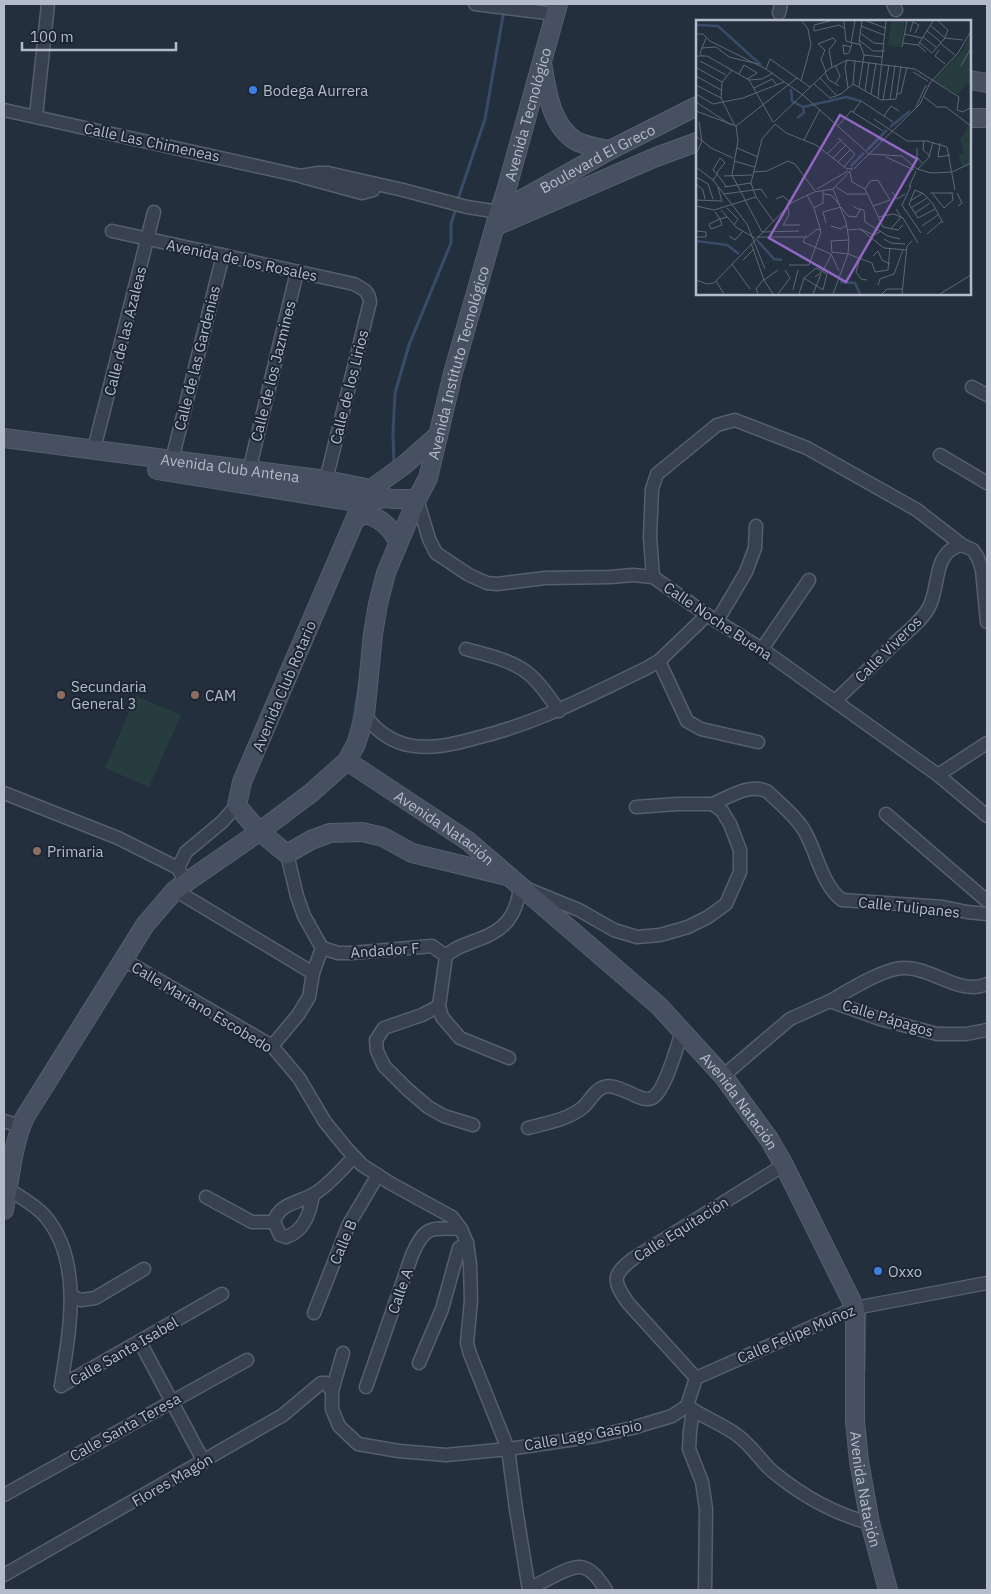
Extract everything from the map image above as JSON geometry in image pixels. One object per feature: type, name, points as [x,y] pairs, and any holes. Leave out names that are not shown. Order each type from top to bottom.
[{"type":"street","points":[[36,116],[48,4]]},
{"type":"street","points":[[475,4],[512,8],[556,9]]},
{"type":"street","name":"Avenida Tecnológico","points":[[497,219],[556,9]]},
{"type":"street","points":[[542,60],[556,120],[576,141],[595,147],[615,147],[628,169]]},
{"type":"street","points":[[971,80],[987,83]]},
{"type":"street","name":"Boulevard El Greco","points":[[497,219],[615,147],[696,106]]},
{"type":"street","name":"Calle Las Chimeneas","points":[[4,110],[301,176],[328,173],[467,207],[497,219]]},
{"type":"street","name":"Boulevard El Greco","points":[[497,219],[696,142]]},
{"type":"street","name":"Calle de las Azaleas","points":[[94,449],[154,212]]},
{"type":"street","name":"Avenida Instituto Tecnológico","points":[[396,536],[428,478],[456,364],[497,219]]},
{"type":"street","name":"Avenida de los Rosales","points":[[112,232],[354,284],[364,289],[370,295]]},
{"type":"street","name":"Calle de las Gardenias","points":[[172,460],[223,255]]},
{"type":"street","name":"Calle de los Jazmines","points":[[249,471],[297,272]]},
{"type":"street","name":"Calle de los Lirios","points":[[326,480],[370,302],[370,295]]},
{"type":"street","points":[[972,387],[987,394]]},
{"type":"street","points":[[653,576],[650,537],[653,482],[657,474],[663,467],[717,425],[735,420],[807,448],[918,510],[962,545],[972,550],[978,558],[982,570],[987,622]]},
{"type":"street","points":[[396,536],[383,521],[366,514],[374,502],[382,482],[437,436]]},
{"type":"street","name":"Avenida Club Antena","points":[[4,438],[326,480],[374,502]]},
{"type":"street","name":"Avenida Club Antena","points":[[4,445],[374,502],[416,499]]},
{"type":"street","points":[[416,499],[415,486],[419,452]]},
{"type":"street","points":[[940,455],[987,483]]},
{"type":"street","name":"Calle Noche Buena","points":[[416,499],[432,547],[436,553],[469,575],[486,583],[497,584],[545,578],[653,576],[712,618],[762,649],[938,775],[987,816]]},
{"type":"street","points":[[4,1210],[8,1189],[12,1124],[68,1045],[145,925],[179,880],[259,832],[347,762],[356,744],[365,716],[373,634],[378,604],[396,536],[397,522],[374,502]]},
{"type":"street","name":"Avenida Club Rotario","points":[[179,880],[186,852],[222,822],[237,805],[242,782],[374,502]]},
{"type":"street","points":[[365,716],[376,730],[389,737],[408,745],[430,746],[459,743],[506,731],[559,711],[659,661],[712,618],[746,572],[755,548],[756,526]]},
{"type":"street","name":"Calle Viveros","points":[[835,701],[926,612],[930,605],[941,558],[956,546],[962,545]]},
{"type":"street","points":[[762,649],[809,580]]},
{"type":"street","points":[[466,649],[515,665],[529,674],[542,687],[559,711]]},
{"type":"street","points":[[659,661],[687,721],[700,729],[758,742]]},
{"type":"street","points":[[938,775],[987,743]]},
{"type":"street","name":"Avenida Natación","points":[[347,762],[468,841],[659,1006],[723,1076],[769,1139],[784,1165],[855,1308],[855,1421],[859,1461],[870,1523],[888,1590]]},
{"type":"street","name":"Calle Tulipanes","points":[[636,807],[713,804],[748,789],[762,788],[804,830],[829,884],[836,896],[842,900],[943,907],[987,914]]},
{"type":"street","points":[[4,794],[118,838],[313,973]]},
{"type":"street","points":[[287,854],[311,840],[330,833],[362,832],[383,837],[412,853],[515,881],[579,910],[614,930],[637,937],[660,936],[688,928],[726,904],[740,872],[740,850],[730,824],[722,811],[713,804]]},
{"type":"street","points":[[237,805],[259,832],[287,854],[304,916],[322,948],[313,973],[309,998],[298,1015],[272,1046]]},
{"type":"street","points":[[886,814],[987,900]]},
{"type":"street","points":[[509,1058],[460,1038],[442,1016],[439,1006],[446,956],[458,946],[492,934],[510,920],[519,901],[515,881]]},
{"type":"street","name":"Andador F","points":[[322,948],[338,953],[352,953],[432,946],[446,956]]},
{"type":"street","name":"Calle Mariano Escobedo","points":[[124,960],[272,1046],[299,1078],[325,1122],[354,1157],[378,1175],[452,1216],[461,1229],[470,1264],[471,1300],[467,1343],[508,1448],[529,1590]]},
{"type":"street","points":[[830,1001],[885,972],[905,968],[923,971],[963,986],[980,987],[987,984]]},
{"type":"street","name":"Calle Pápagos","points":[[723,1076],[790,1019],[830,1001],[880,1019],[937,1034],[966,1034],[987,1030]]},
{"type":"street","points":[[439,1006],[422,1015],[384,1028],[376,1040],[377,1051],[384,1066],[428,1107],[444,1116],[473,1124]]},
{"type":"street","points":[[528,1128],[556,1120],[583,1108],[597,1091],[605,1086],[613,1086],[646,1099],[652,1098],[662,1086],[682,1032]]},
{"type":"street","points":[[313,1194],[310,1210],[303,1225],[294,1235],[286,1237],[280,1234],[274,1222],[275,1216],[285,1207],[313,1194],[354,1157]]},
{"type":"street","name":"Calle Equitación","points":[[696,1378],[628,1303],[619,1290],[616,1278],[618,1273],[620,1269],[634,1258],[784,1165]]},
{"type":"street","name":"Calle B","points":[[314,1313],[348,1224],[378,1175]]},
{"type":"street","name":"Calle Santa Isabel","points":[[8,1189],[44,1216],[57,1236],[66,1259],[72,1296],[61,1386],[222,1294]]},
{"type":"street","points":[[206,1197],[252,1222],[274,1222]]},
{"type":"street","name":"Calle A","points":[[366,1387],[420,1237],[433,1228],[461,1229]]},
{"type":"street","points":[[419,1363],[442,1309],[459,1248],[466,1244]]},
{"type":"street","points":[[72,1296],[82,1300],[95,1298],[144,1269]]},
{"type":"street","name":"Calle Felipe Muñoz","points":[[696,1378],[855,1308],[987,1283]]},
{"type":"street","points":[[140,1342],[204,1462]]},
{"type":"street","name":"Calle Lago Gaspio","points":[[343,1353],[332,1391],[332,1409],[339,1426],[358,1444],[399,1452],[446,1455],[596,1436],[632,1428],[672,1416],[690,1408]]},
{"type":"street","name":"Calle Santa Teresa","points":[[4,1495],[247,1360]]},
{"type":"street","points":[[696,1378],[690,1408],[689,1449],[702,1482],[706,1509],[705,1590]]},
{"type":"street","name":"Flores Magón","points":[[4,1575],[283,1415],[321,1383],[326,1383],[332,1391]]},
{"type":"street","points":[[690,1408],[738,1436],[772,1470],[801,1491],[833,1511],[870,1523]]},
{"type":"street","points":[[529,1590],[571,1568],[580,1567],[591,1572],[606,1590]]},
{"type":"green space","points":[[136,696],[181,715],[149,787],[105,768]]},
{"type":"waterway","points":[[457,202],[485,119],[504,10]]},
{"type":"waterway","points":[[394,464],[395,393],[409,345],[451,243],[451,224],[456,208]]},
{"type":"waterway","points":[[352,729],[360,681]]},
{"type":"waterway","points":[[864,1310],[864,1371]]},
{"type":"place","name":"Bodega Aurrera","points":[[253,90]]},
{"type":"place","name":"Secundaria General 3","points":[[61,695]]},
{"type":"place","name":"CAM","points":[[195,695]]},
{"type":"place","name":"Primaria","points":[[37,851]]},
{"type":"place","name":"Oxxo","points":[[878,1271]]}]
